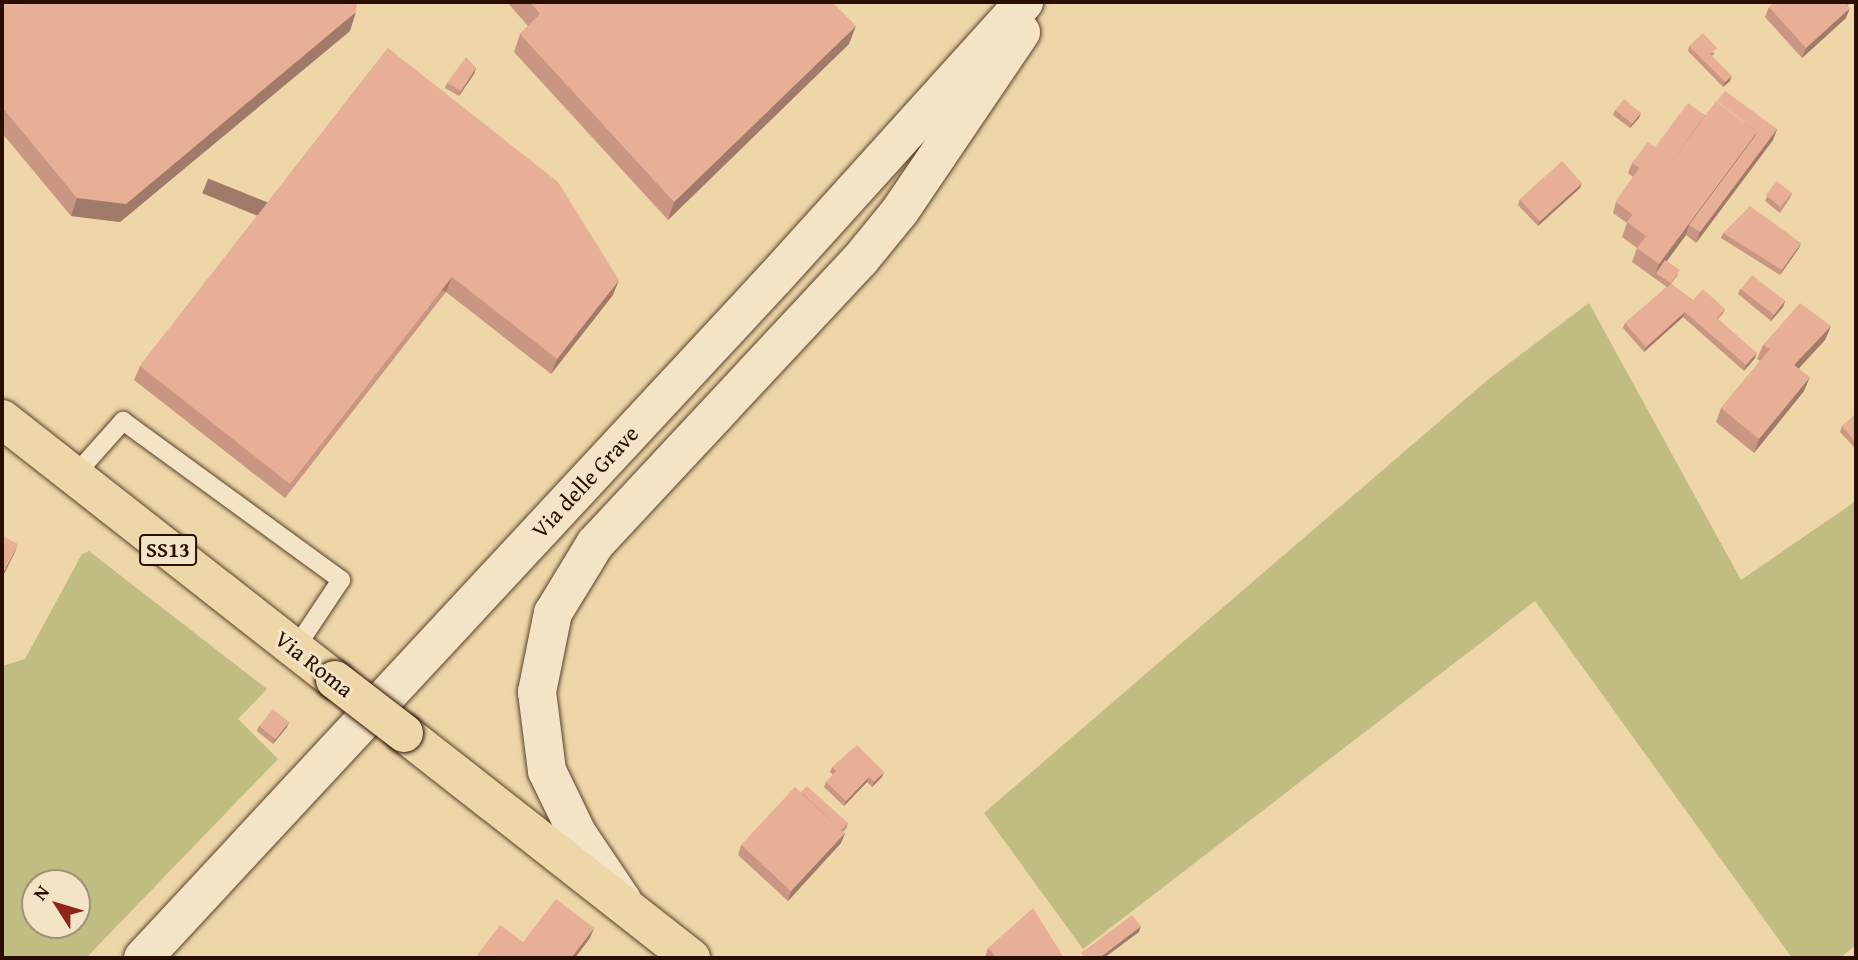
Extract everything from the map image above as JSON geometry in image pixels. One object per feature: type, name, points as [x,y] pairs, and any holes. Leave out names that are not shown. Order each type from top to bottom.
[{"type":"main road","points":[[988,40],[1002,2]]},
{"type":"main road","name":"Via delle Grave","points":[[143,958],[774,279],[1024,2]]},
{"type":"main road","points":[[627,908],[577,833],[547,771],[537,692],[553,613],[572,575],[595,544],[860,260],[900,211],[1041,2]]},
{"type":"main road","name":"Via Roma","points":[[2,419],[691,958]]},
{"type":"lane","points":[[74,476],[123,421],[341,580],[295,649]]},
{"type":"shaded area","points":[[1589,303],[1741,580],[1856,501],[1856,945],[1840,958],[1792,958],[1535,601],[1083,949],[984,813],[1491,377]]},
{"type":"shaded area","points":[[89,551],[267,689],[238,719],[278,759],[86,958],[2,958],[2,666],[25,659],[82,554]]},
{"type":"building","points":[[2,2],[357,2],[356,12],[126,204],[77,198],[2,107]]},
{"type":"building","points":[[530,2],[832,2],[856,26],[674,202],[520,34],[540,14]]},
{"type":"building","points":[[1774,2],[1844,2],[1850,8],[1806,48],[1769,7]]},
{"type":"building","points":[[1703,33],[1717,48],[1710,54],[1732,76],[1725,82],[1689,46]]},
{"type":"building","points":[[388,48],[558,182],[619,280],[557,359],[452,277],[290,484],[140,366]]},
{"type":"building","points":[[466,57],[476,68],[461,91],[447,83]]},
{"type":"building","points":[[1725,91],[1777,129],[1700,232],[1689,225],[1757,132],[1717,101]]},
{"type":"building","points":[[1624,99],[1641,113],[1632,124],[1615,110]]},
{"type":"building","points":[[1716,101],[1757,132],[1659,264],[1637,248],[1646,236],[1627,222]]},
{"type":"building","points":[[1688,103],[1705,115],[1633,215],[1616,202],[1639,168],[1632,163],[1648,142],[1655,147]]},
{"type":"building","points":[[1562,161],[1582,183],[1540,221],[1520,199]]},
{"type":"building","points":[[1777,181],[1792,193],[1780,207],[1766,195]]},
{"type":"building","points":[[1750,206],[1801,243],[1782,270],[1723,233]]},
{"type":"building","points":[[1665,260],[1680,270],[1671,283],[1656,273]]},
{"type":"building","points":[[1752,275],[1785,301],[1774,315],[1741,289]]},
{"type":"building","points":[[1671,284],[1693,300],[1703,289],[1725,309],[1717,318],[1757,353],[1746,365],[1685,312],[1646,347],[1625,323]]},
{"type":"building","points":[[1800,303],[1831,326],[1794,365],[1810,377],[1759,439],[1721,408],[1770,349],[1763,345]]},
{"type":"building","points":[[1856,414],[1856,441],[1855,442],[1842,426]]},
{"type":"building","points":[[2,536],[18,544],[2,575]]},
{"type":"building","points":[[273,709],[289,722],[275,739],[259,726]]},
{"type":"building","points":[[857,745],[884,772],[874,782],[869,777],[846,801],[826,782],[836,771],[832,767]]},
{"type":"building","points":[[807,786],[848,823],[841,830],[801,792]]},
{"type":"building","points":[[795,787],[845,833],[791,891],[741,845]]},
{"type":"building","points":[[556,899],[594,928],[571,958],[475,958],[500,925],[523,942]]},
{"type":"building","points":[[1033,908],[1064,958],[997,958],[988,948]]},
{"type":"building","points":[[1132,915],[1141,926],[1099,958],[1085,958],[1081,953]]}]
